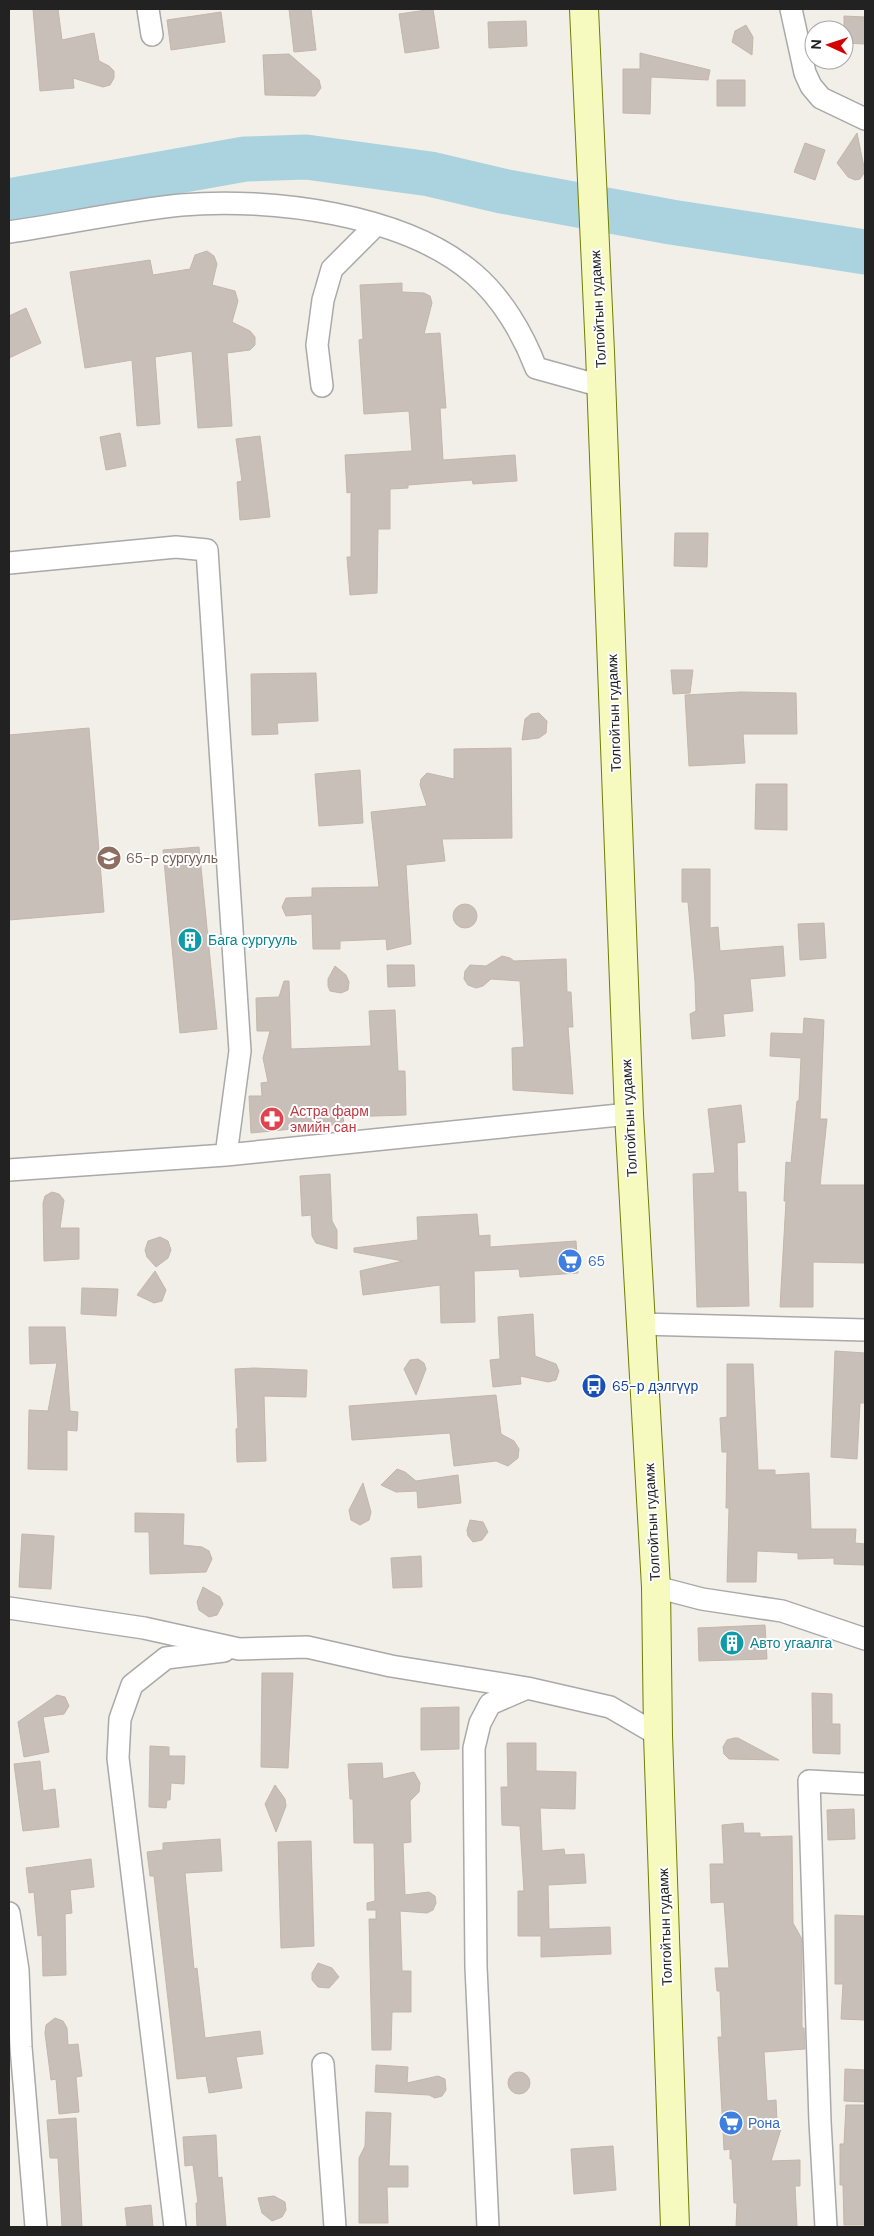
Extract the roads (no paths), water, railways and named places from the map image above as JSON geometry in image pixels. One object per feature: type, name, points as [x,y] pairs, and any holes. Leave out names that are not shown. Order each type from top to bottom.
[{"type":"main road","name":"Толгойтын гудамж","points":[[584,9],[588,137],[600,352],[629,1114],[656,1587],[658,1735],[675,2227]]},
{"type":"street","points":[[148,9],[152,35]]},
{"type":"street","points":[[791,9],[805,73],[812,86],[821,98],[865,120]]},
{"type":"street","points":[[9,232],[149,209],[219,204],[294,208],[376,225],[426,242],[450,255],[475,274],[496,296],[514,322],[528,346],[536,368],[601,386]]},
{"type":"street","points":[[322,386],[317,345],[323,300],[332,269],[376,225]]},
{"type":"street","points":[[9,563],[176,547],[207,550],[240,1051],[226,1154]]},
{"type":"street","points":[[9,1170],[226,1154],[629,1114]]},
{"type":"street","points":[[640,1324],[865,1330]]},
{"type":"street","points":[[656,1587],[702,1598],[782,1611],[865,1639]]},
{"type":"street","points":[[9,1608],[144,1628],[239,1649]]},
{"type":"street","points":[[175,2227],[118,1758],[120,1720],[132,1685],[166,1658],[239,1649],[306,1647],[392,1666],[527,1688],[610,1707],[658,1735]]},
{"type":"street","points":[[488,2227],[476,1967],[474,1748],[480,1723],[490,1704],[527,1688]]},
{"type":"street","points":[[826,2227],[820,2122],[809,1781],[865,1784]]},
{"type":"street","points":[[9,1913],[18,1970],[21,2047],[36,2227]]},
{"type":"street","points":[[323,2064],[335,2227]]},
{"type":"waterway","points":[[9,201],[245,159],[306,157],[430,174],[502,191],[671,222],[865,252]]},
{"type":"place","name":"65-р сургууль","points":[[109,858]]},
{"type":"place","name":"Бага сургууль","points":[[190,940]]},
{"type":"place","name":"Астра фарм эмийн сан","points":[[272,1119]]},
{"type":"place","name":"65","points":[[570,1261]]},
{"type":"place","name":"65-р дэлгүүр","points":[[594,1386]]},
{"type":"place","name":"Авто угаалга","points":[[732,1643]]},
{"type":"place","name":"Рона","points":[[731,2123]]}]
